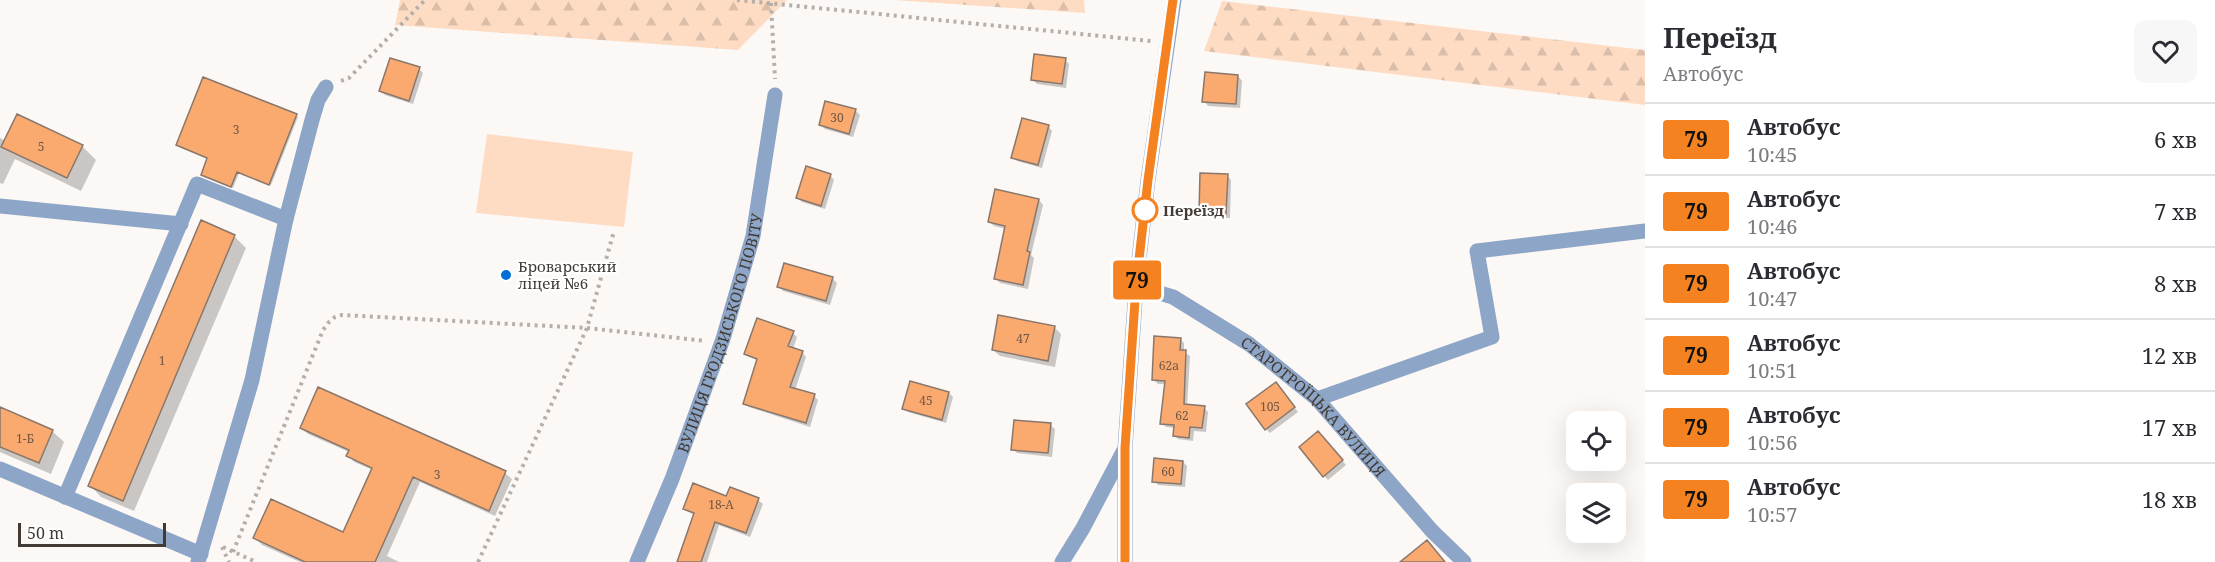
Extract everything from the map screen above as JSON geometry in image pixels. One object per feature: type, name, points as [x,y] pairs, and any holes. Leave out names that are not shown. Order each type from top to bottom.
[{"type":"street","points":[[1125,562],[1125,448],[1136,286],[1173,0]]},
{"type":"street","points":[[0,469],[200,558],[252,380],[286,219],[318,100],[326,87]]},
{"type":"street","name":"ВУЛИЦЯ ГРОДЗИСЬКОГО ПОВІТУ","points":[[637,562],[672,479],[722,344],[753,236],[776,95]]},
{"type":"street","points":[[65,497],[197,184],[286,219]]},
{"type":"street","points":[[0,206],[181,224]]},
{"type":"street","points":[[1317,399],[1492,337],[1477,251],[1645,231]]},
{"type":"street","name":"СТАРОТРОЇЦЬКА ВУЛИЦЯ","points":[[1136,286],[1173,297],[1249,344],[1317,399],[1432,531],[1464,562]]},
{"type":"street","points":[[1062,562],[1083,528],[1125,448]]},
{"type":"path","points":[[326,87],[349,78],[424,0]]},
{"type":"path","points":[[737,0],[1144,41],[1167,39]]},
{"type":"path","points":[[771,3],[776,95]]},
{"type":"path","points":[[478,562],[587,328],[614,231]]},
{"type":"path","points":[[233,552],[323,330],[335,317],[342,315],[587,328],[700,339],[722,344]]},
{"type":"path","points":[[223,547],[256,562]]},
{"type":"green space","points":[[400,0],[787,0],[738,50],[395,25]]},
{"type":"green space","points":[[894,0],[1084,0],[1085,13]]},
{"type":"green space","points":[[1222,1],[1645,50],[1645,105],[1204,51]]},
{"type":"green space","points":[[487,134],[633,152],[624,227],[476,213]]},
{"type":"building","points":[[1034,54],[1066,58],[1062,84],[1031,80]]},
{"type":"building","points":[[390,58],[420,67],[409,101],[379,91]]},
{"type":"building","points":[[1205,72],[1238,75],[1236,104],[1202,102]]},
{"type":"building","points":[[203,77],[297,114],[269,185],[237,172],[231,187],[201,175],[207,158],[176,145]]},
{"type":"building","points":[[825,101],[856,109],[849,134],[819,125]]},
{"type":"building","points":[[17,114],[83,145],[67,178],[1,147]]},
{"type":"building","points":[[1022,118],[1049,125],[1038,165],[1011,158]]},
{"type":"building","points":[[806,166],[831,174],[821,206],[796,198]]},
{"type":"building","points":[[1200,173],[1228,174],[1226,214],[1199,213]]},
{"type":"building","points":[[995,189],[1039,199],[1027,251],[1030,252],[1023,285],[994,279],[1005,226],[988,222]]},
{"type":"building","points":[[201,220],[235,235],[123,501],[88,486]]},
{"type":"building","points":[[784,263],[833,277],[826,301],[777,287]]},
{"type":"building","points":[[998,315],[1055,326],[1048,361],[992,350]]},
{"type":"building","points":[[757,318],[794,331],[788,346],[803,351],[790,387],[815,394],[806,423],[743,404],[757,359],[744,354]]},
{"type":"building","points":[[1154,336],[1181,338],[1180,350],[1186,350],[1184,404],[1205,406],[1202,428],[1190,427],[1189,438],[1173,436],[1174,425],[1160,424],[1165,381],[1152,380]]},
{"type":"building","points":[[910,381],[949,392],[942,420],[902,409]]},
{"type":"building","points":[[1276,382],[1295,407],[1265,430],[1246,404]]},
{"type":"building","points":[[318,387],[506,471],[489,511],[413,477],[375,562],[305,562],[253,538],[271,499],[343,532],[372,468],[346,456],[349,450],[300,428]]},
{"type":"building","points":[[0,407],[53,430],[39,463],[0,447]]},
{"type":"building","points":[[1014,420],[1051,423],[1048,453],[1011,450]]},
{"type":"building","points":[[1318,431],[1343,460],[1323,477],[1299,447]]},
{"type":"building","points":[[1154,458],[1183,461],[1181,484],[1152,482]]},
{"type":"building","points":[[693,483],[726,496],[730,487],[759,498],[746,533],[715,522],[701,562],[677,562],[694,513],[683,509]]},
{"type":"building","points":[[1427,540],[1445,562],[1400,562]]},
{"type":"bus line","name":"79","points":[[1125,562],[1125,448],[1136,286],[1173,0]]},
{"type":"place","name":"Переїзд","points":[[1145,210]]},
{"type":"place","name":"Броварський ліцей №6","points":[[506,275]]}]
